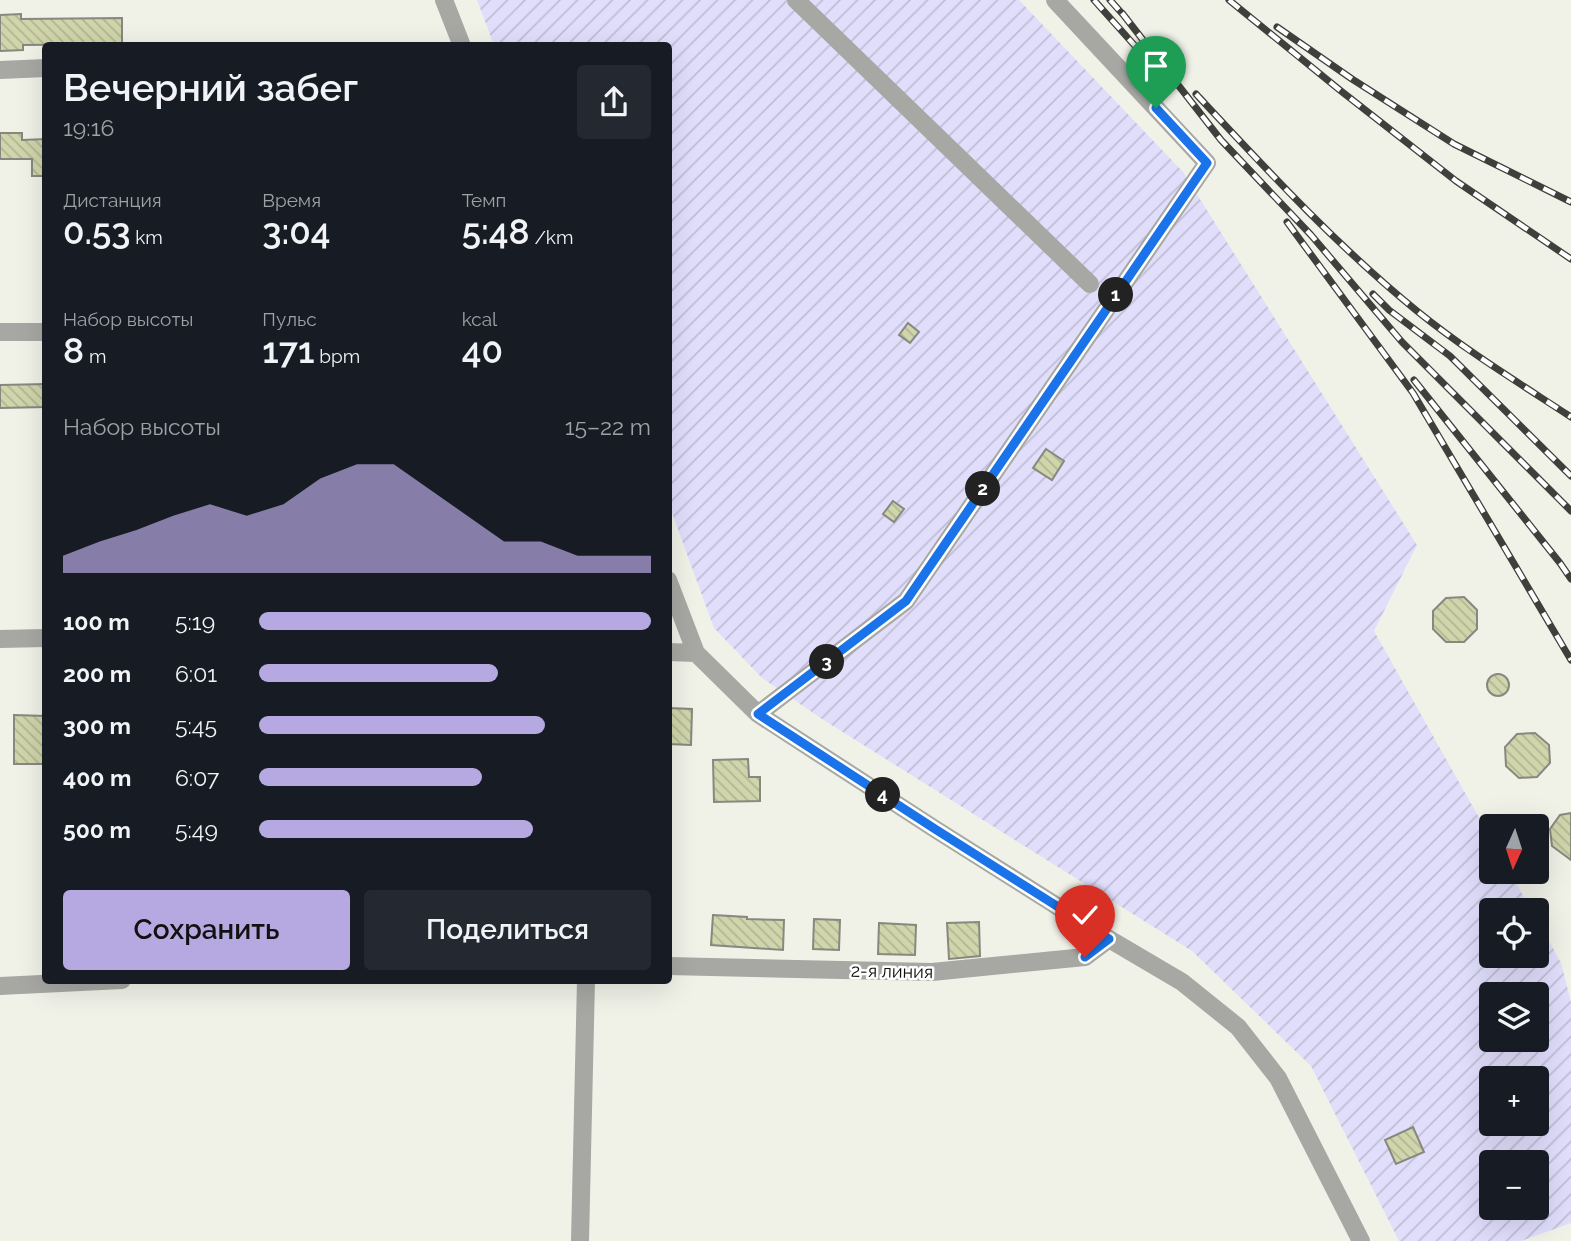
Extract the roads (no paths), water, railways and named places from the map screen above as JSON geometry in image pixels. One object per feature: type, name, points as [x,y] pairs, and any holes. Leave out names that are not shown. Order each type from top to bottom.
[{"type":"street","points":[[444,0],[460,42]]},
{"type":"street","points":[[796,0],[1090,284]]},
{"type":"street","points":[[758,714],[906,601],[1207,163],[1055,0]]},
{"type":"street","points":[[0,70],[42,68]]},
{"type":"street","points":[[0,332],[42,332]]},
{"type":"street","points":[[672,590],[696,653],[758,714],[1109,939],[1182,982],[1238,1027],[1278,1079],[1361,1241]]},
{"type":"street","points":[[0,639],[42,638]]},
{"type":"street","points":[[672,652],[696,653]]},
{"type":"street","name":"2-я линия","points":[[672,966],[932,972],[1085,957],[1109,939]]},
{"type":"street","points":[[0,986],[42,984]]},
{"type":"street","points":[[580,1241],[586,984]]},
{"type":"railway","points":[[1094,0],[1136,47]]},
{"type":"railway","points":[[1110,0],[1127,19]]},
{"type":"railway","points":[[1229,0],[1456,181],[1571,259]]},
{"type":"railway","points":[[1122,13],[1221,140],[1311,235],[1402,342],[1571,511]]},
{"type":"railway","points":[[1277,27],[1454,144],[1571,202]]},
{"type":"railway","points":[[1196,94],[1302,206],[1387,286],[1454,339],[1571,417]]},
{"type":"railway","points":[[1287,222],[1413,393],[1571,660]]},
{"type":"railway","points":[[1373,294],[1389,310],[1450,356],[1571,476]]},
{"type":"railway","points":[[1414,380],[1571,579]]}]
